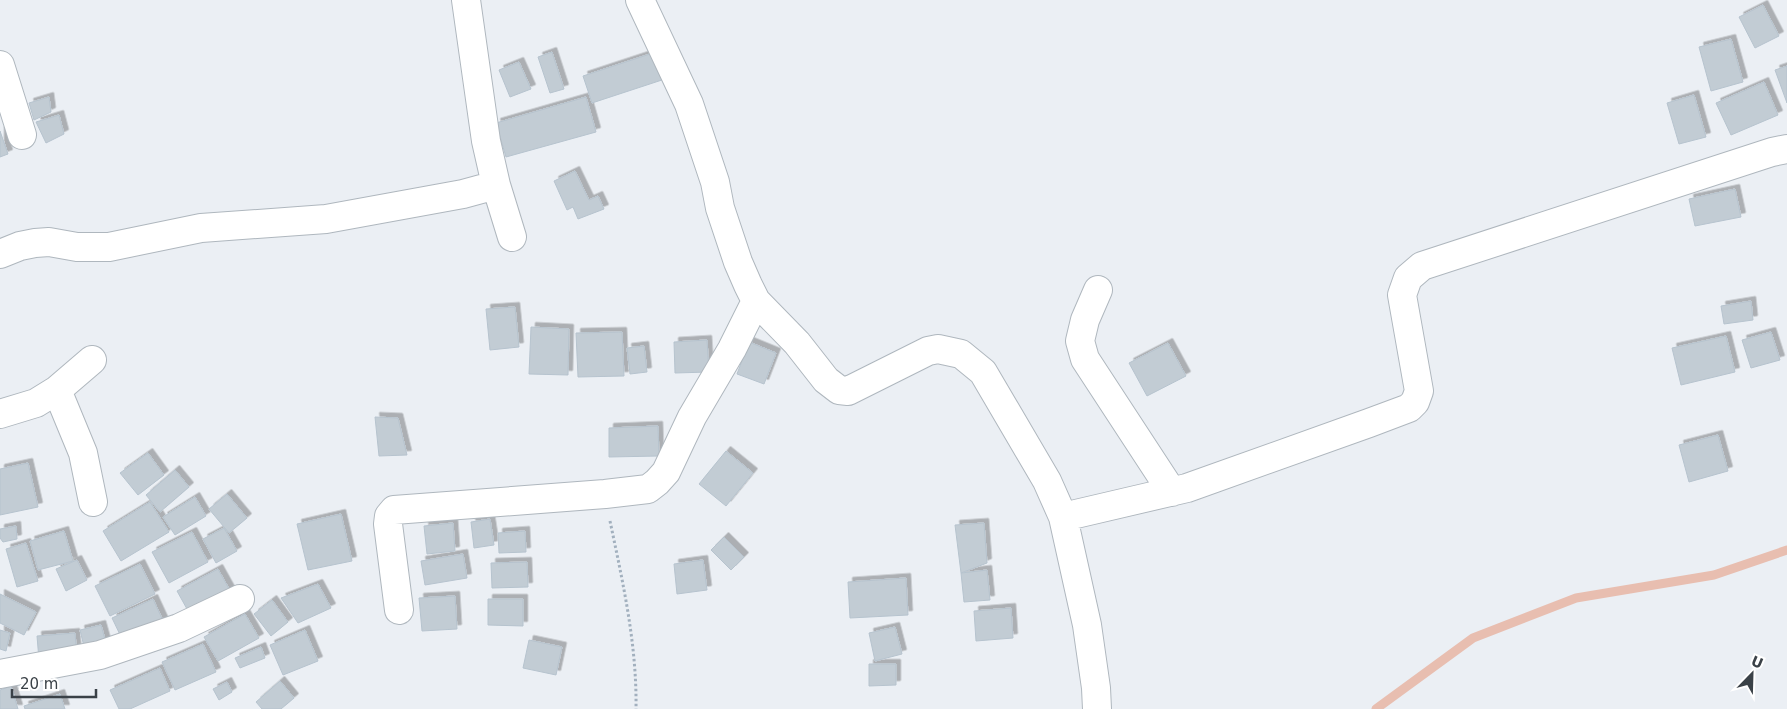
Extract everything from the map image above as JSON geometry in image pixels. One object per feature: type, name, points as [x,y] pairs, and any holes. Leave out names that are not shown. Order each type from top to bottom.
[{"type":"street","points":[[466,0],[486,141],[496,185],[512,237]]},
{"type":"street","points":[[640,0],[689,104],[715,182],[720,208],[748,286],[756,301],[797,343],[826,380],[839,390],[848,391],[928,351],[938,349],[961,354],[983,372],[1047,481],[1063,517],[1087,625],[1097,709]]},
{"type":"street","points":[[0,65],[22,136]]},
{"type":"street","points":[[1063,517],[1187,488],[1369,424],[1412,405],[1420,391],[1402,295],[1408,278],[1422,266],[1772,152],[1787,150]]},
{"type":"street","points":[[0,254],[35,242],[48,242],[77,247],[109,247],[201,228],[326,219],[463,194],[496,185]]},
{"type":"street","points":[[1098,290],[1085,320],[1080,341],[1085,359],[1172,492]]},
{"type":"street","points":[[399,610],[388,524],[389,516],[394,510],[605,494],[648,488],[658,482],[666,472],[692,416],[732,348],[756,301]]},
{"type":"street","points":[[0,414],[36,403],[57,390],[92,360]]},
{"type":"street","points":[[57,390],[83,452],[93,502]]},
{"type":"street","points":[[0,674],[100,655],[179,628],[240,600]]},
{"type":"path","points":[[605,494],[628,608],[636,678],[636,709]]},
{"type":"building","points":[[1763,5],[1779,36],[1755,48],[1739,17]]},
{"type":"building","points":[[1731,39],[1743,82],[1711,91],[1699,47]]},
{"type":"building","points":[[552,52],[564,89],[550,93],[538,57]]},
{"type":"building","points":[[656,52],[665,79],[592,103],[583,76]]},
{"type":"building","points":[[519,62],[531,89],[510,97],[499,70]]},
{"type":"building","points":[[1787,66],[1787,103],[1775,70]]},
{"type":"building","points":[[1764,82],[1778,115],[1731,135],[1716,103]]},
{"type":"building","points":[[1694,95],[1706,137],[1679,144],[1667,103]]},
{"type":"building","points":[[49,97],[51,112],[34,120],[29,103]]},
{"type":"building","points":[[586,97],[596,132],[506,157],[496,123]]},
{"type":"building","points":[[59,115],[64,134],[46,143],[36,122]]},
{"type":"building","points":[[0,131],[8,154],[0,157]]},
{"type":"building","points":[[575,171],[589,200],[598,196],[604,209],[578,219],[573,207],[567,210],[554,181]]},
{"type":"building","points":[[1735,189],[1741,217],[1695,226],[1689,199]]},
{"type":"building","points":[[1751,301],[1753,320],[1724,324],[1721,306]]},
{"type":"building","points":[[515,307],[519,347],[490,350],[486,309]]},
{"type":"building","points":[[531,327],[569,329],[568,375],[529,374]]},
{"type":"building","points":[[622,332],[624,376],[578,377],[576,333]]},
{"type":"building","points":[[1771,332],[1780,360],[1751,368],[1742,340]]},
{"type":"building","points":[[1726,336],[1735,372],[1681,385],[1672,348]]},
{"type":"building","points":[[707,340],[709,372],[675,373],[674,342]]},
{"type":"building","points":[[749,342],[776,353],[764,384],[737,374]]},
{"type":"building","points":[[1168,343],[1186,376],[1147,396],[1129,363]]},
{"type":"building","points":[[644,346],[647,372],[630,374],[627,348]]},
{"type":"building","points":[[375,417],[398,418],[407,455],[379,456]]},
{"type":"building","points":[[658,426],[659,456],[609,457],[609,428]]},
{"type":"building","points":[[1718,435],[1728,471],[1689,482],[1679,445]]},
{"type":"building","points":[[726,451],[753,473],[726,506],[699,484]]},
{"type":"building","points":[[148,453],[164,475],[138,495],[120,473]]},
{"type":"building","points":[[28,463],[38,507],[0,515],[0,469]]},
{"type":"building","points":[[175,470],[189,487],[160,512],[146,495]]},
{"type":"building","points":[[227,494],[247,518],[229,533],[209,509]]},
{"type":"building","points":[[195,497],[206,516],[175,535],[163,517]]},
{"type":"building","points":[[150,502],[169,532],[121,561],[103,531]]},
{"type":"building","points":[[341,514],[352,561],[308,570],[297,524]]},
{"type":"building","points":[[490,519],[494,545],[474,548],[471,522]]},
{"type":"building","points":[[453,523],[455,551],[427,554],[424,526]]},
{"type":"building","points":[[984,523],[987,563],[961,573],[955,525]]},
{"type":"building","points":[[16,526],[17,539],[3,542],[0,538],[0,529]]},
{"type":"building","points":[[224,528],[237,551],[216,563],[203,539]]},
{"type":"building","points":[[64,531],[73,561],[38,570],[30,541]]},
{"type":"building","points":[[525,531],[526,552],[499,553],[498,533]]},
{"type":"building","points":[[192,532],[208,562],[169,583],[152,552]]},
{"type":"building","points":[[724,537],[744,557],[731,570],[711,550]]},
{"type":"building","points":[[26,543],[38,581],[17,587],[6,549]]},
{"type":"building","points":[[463,554],[467,578],[425,585],[421,561]]},
{"type":"building","points":[[77,560],[87,580],[66,591],[56,569]]},
{"type":"building","points":[[703,560],[707,590],[677,594],[674,564]]},
{"type":"building","points":[[527,562],[528,587],[492,588],[491,563]]},
{"type":"building","points":[[140,564],[155,594],[110,616],[95,586]]},
{"type":"building","points":[[218,569],[233,596],[192,618],[177,591]]},
{"type":"building","points":[[987,570],[990,600],[964,602],[961,573]]},
{"type":"building","points":[[906,578],[908,615],[850,618],[848,582]]},
{"type":"building","points":[[318,584],[331,608],[298,623],[281,598]]},
{"type":"building","points":[[0,594],[36,612],[24,635],[0,623]]},
{"type":"building","points":[[455,596],[457,629],[422,631],[419,598]]},
{"type":"building","points":[[153,599],[165,625],[124,643],[112,618]]},
{"type":"building","points":[[488,599],[523,599],[523,626],[488,625]]},
{"type":"building","points":[[272,600],[288,622],[271,636],[254,614]]},
{"type":"building","points":[[1011,608],[1013,638],[976,641],[974,611]]},
{"type":"building","points":[[245,614],[259,638],[218,661],[204,637]]},
{"type":"building","points":[[101,625],[108,650],[86,655],[80,630]]},
{"type":"building","points":[[895,627],[902,654],[875,661],[869,633]]},
{"type":"building","points":[[0,630],[10,633],[6,651],[0,649]]},
{"type":"building","points":[[305,630],[318,661],[283,675],[270,645]]},
{"type":"building","points":[[75,633],[77,657],[39,660],[37,636]]},
{"type":"building","points":[[529,640],[562,647],[556,675],[523,668]]},
{"type":"building","points":[[203,644],[216,672],[175,690],[162,662]]},
{"type":"building","points":[[261,647],[265,658],[240,668],[235,658]]},
{"type":"building","points":[[869,664],[896,664],[896,685],[869,686]]},
{"type":"building","points":[[160,668],[170,691],[130,709],[119,709],[110,690]]},
{"type":"building","points":[[280,681],[294,698],[281,709],[262,709],[256,702]]},
{"type":"building","points":[[227,682],[232,692],[219,700],[213,689]]},
{"type":"building","points":[[11,686],[18,709],[0,709],[0,690]]},
{"type":"building","points":[[60,694],[65,709],[25,709],[24,706]]},
{"type":"waterway","points":[[1376,709],[1473,638],[1576,598],[1714,575],[1787,550]]}]
